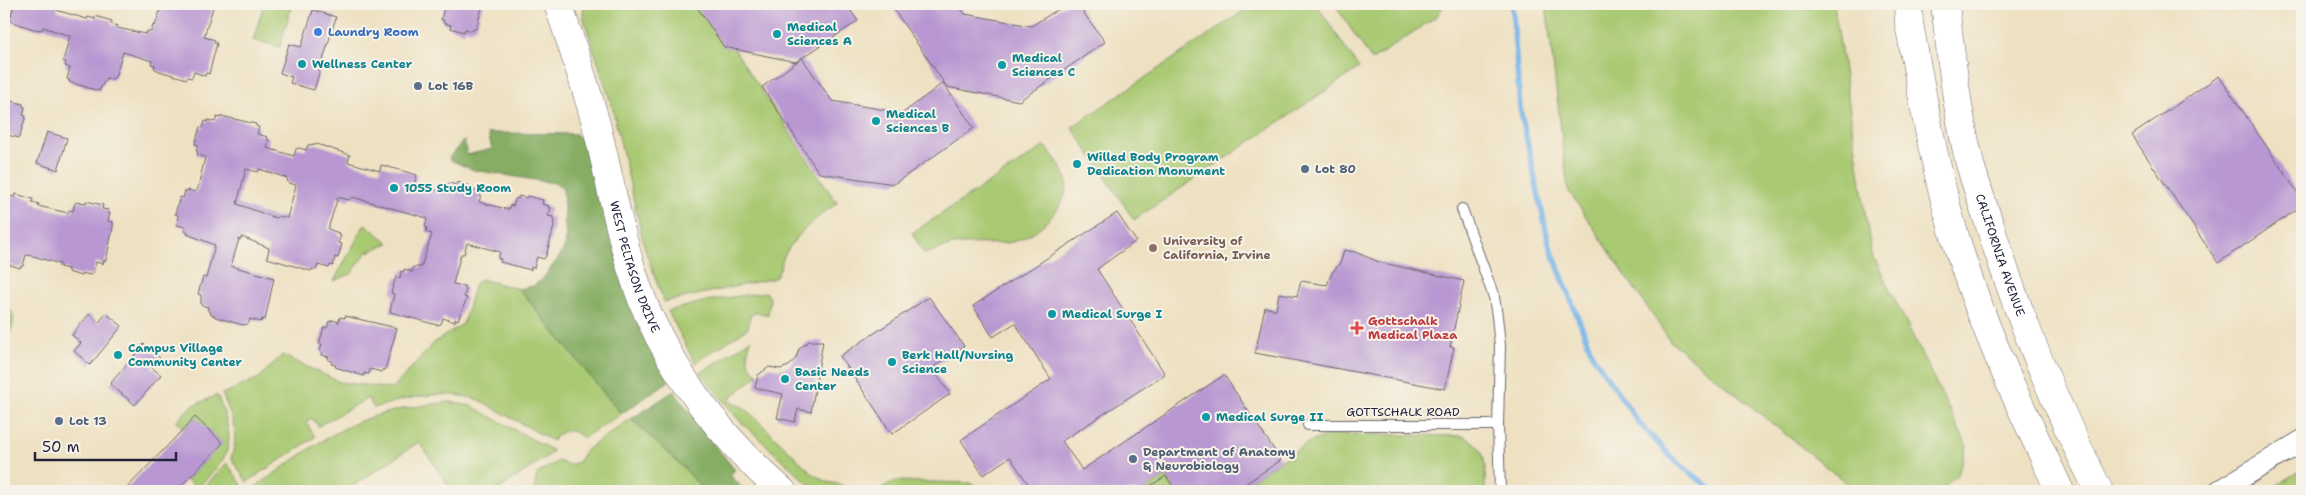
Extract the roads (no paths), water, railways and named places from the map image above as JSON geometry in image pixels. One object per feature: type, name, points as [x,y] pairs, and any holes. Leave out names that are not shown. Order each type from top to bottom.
[{"type":"street","name":"WEST PELTASON DRIVE","points":[[558,4],[595,120],[622,238],[648,313],[670,356],[696,398],[720,431],[748,461],[782,491]]},
{"type":"street","points":[[1908,4],[1909,23],[1930,137],[1960,252],[1987,329],[2060,491]]},
{"type":"street","name":"CALIFORNIA AVENUE","points":[[1945,4],[1951,59],[1970,164],[2004,272],[2032,347],[2066,426],[2099,491]]},
{"type":"street","points":[[2219,491],[2302,441]]},
{"type":"lane","points":[[1462,209],[1494,297],[1500,346],[1498,425],[1500,491]]},
{"type":"lane","name":"GOTTSCHALK ROAD","points":[[1308,425],[1498,425]]},
{"type":"waterway","points":[[1512,4],[1520,108],[1549,244],[1593,356],[1638,422],[1674,460],[1714,491]]},
{"type":"place","name":"Laundry Room","points":[[318,32]]},
{"type":"place","name":"Medical Sciences A","points":[[777,34]]},
{"type":"place","name":"Wellness Center","points":[[302,64]]},
{"type":"place","name":"Medical Sciences C","points":[[1002,65]]},
{"type":"place","name":"Lot 16B","points":[[418,86]]},
{"type":"place","name":"Medical Sciences B","points":[[876,121]]},
{"type":"place","name":"Willed Body Program Dedication Monument","points":[[1077,164]]},
{"type":"place","name":"Lot 80","points":[[1305,169]]},
{"type":"place","name":"1055 Study Room","points":[[394,188]]},
{"type":"place","name":"University of California, Irvine","points":[[1153,248]]},
{"type":"place","name":"Medical Surge I","points":[[1052,314]]},
{"type":"place","name":"Gottschalk Medical Plaza","points":[[1357,328]]},
{"type":"place","name":"Campus Village Community Center","points":[[118,355]]},
{"type":"place","name":"Berk Hall/Nursing Science","points":[[892,362]]},
{"type":"place","name":"Basic Needs Center","points":[[785,379]]},
{"type":"place","name":"Medical Surge II","points":[[1206,417]]},
{"type":"place","name":"Lot 13","points":[[59,421]]},
{"type":"place","name":"Department of Anatomy & Neurobiology","points":[[1133,459]]}]
